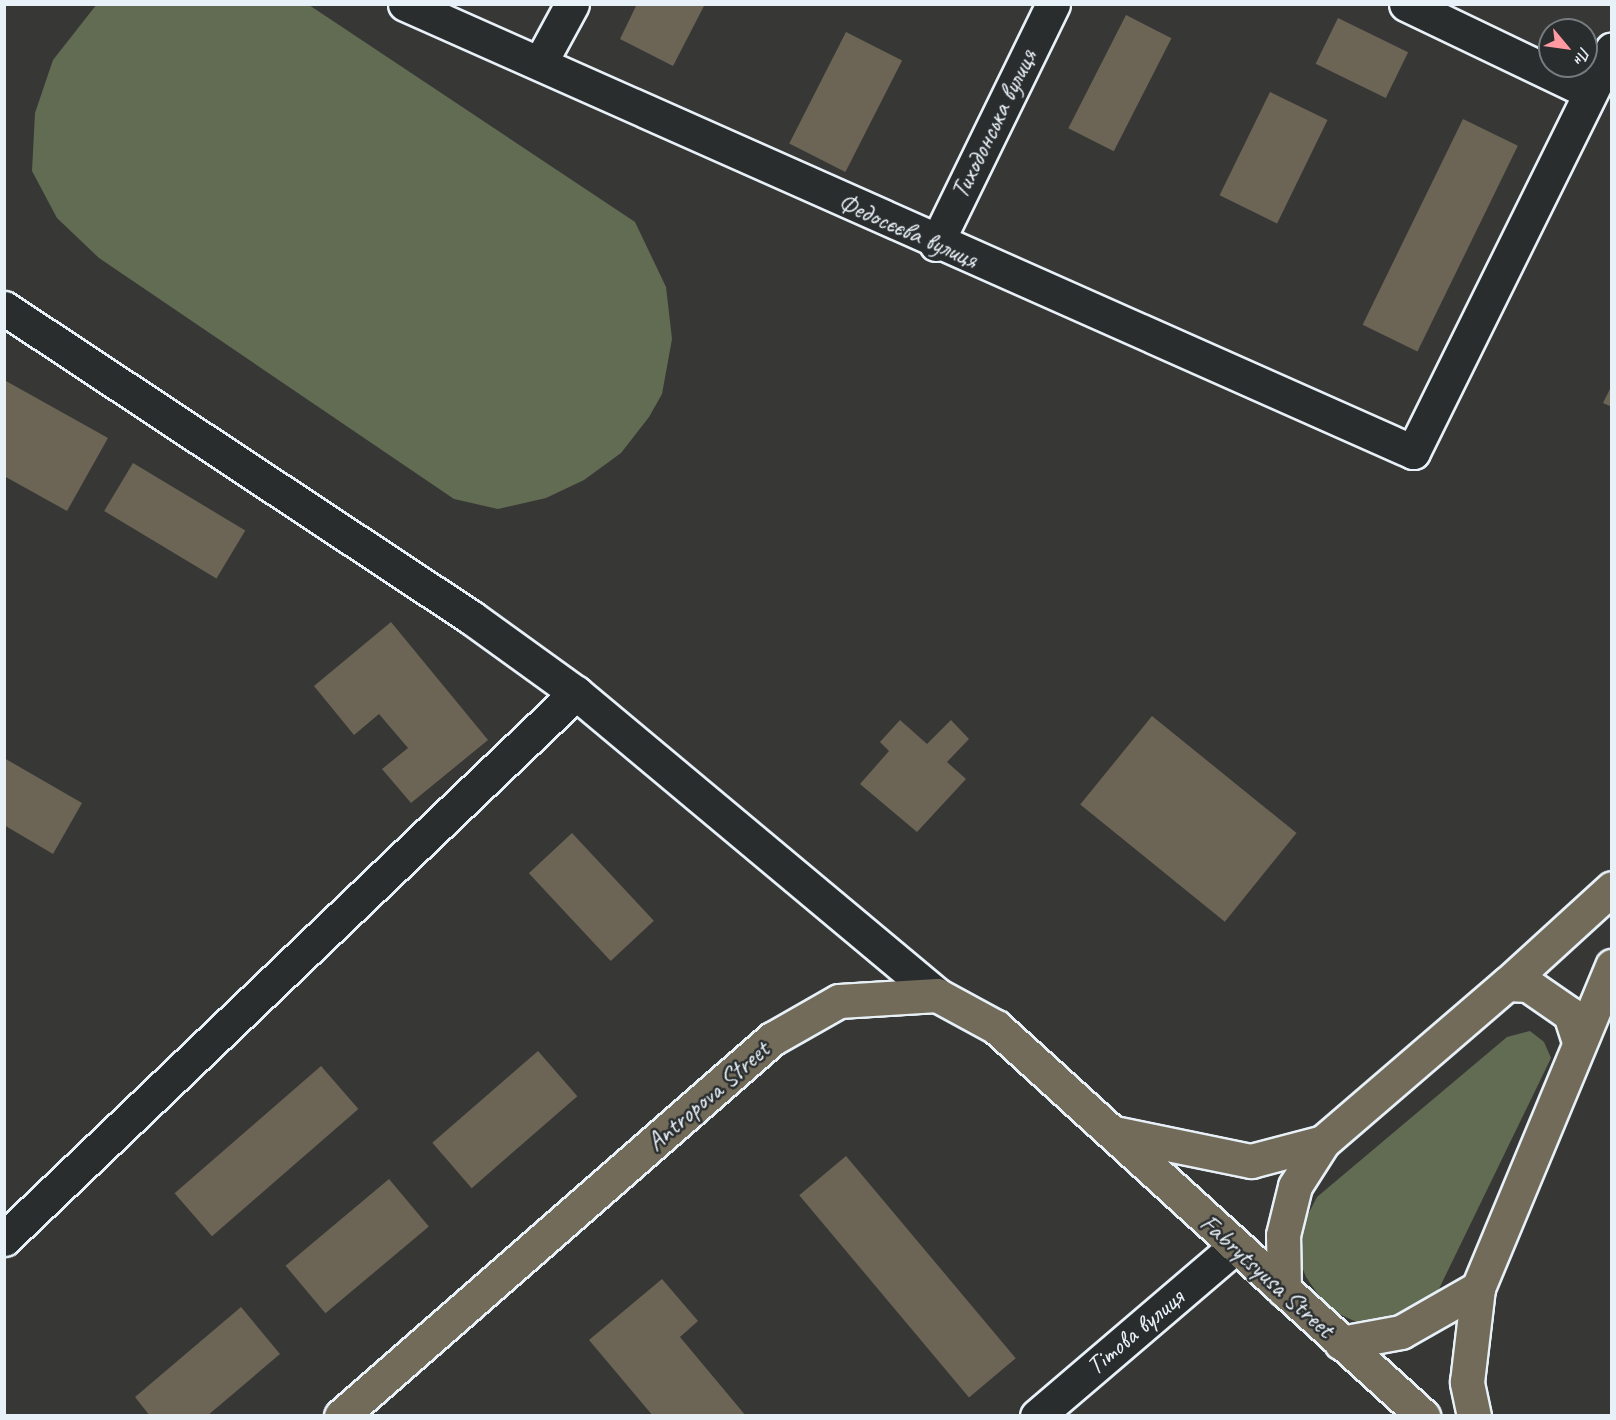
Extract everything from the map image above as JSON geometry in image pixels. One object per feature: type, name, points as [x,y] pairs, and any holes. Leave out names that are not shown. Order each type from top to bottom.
[{"type":"main road","points":[[1284,1290],[1283,1235],[1295,1186],[1323,1142],[1507,984],[1611,888]]},
{"type":"main road","points":[[1474,1416],[1467,1382],[1478,1288],[1611,966]]},
{"type":"main road","points":[[1507,984],[1528,985],[1570,1014],[1579,1041]]},
{"type":"main road","points":[[937,995],[996,1028],[1114,1133],[1251,1161],[1323,1142]]},
{"type":"main road","name":"Antropova Street","points":[[341,1416],[772,1039],[839,1001],[937,995]]},
{"type":"main road","name":"Fabrytsyusa Street","points":[[1114,1133],[1234,1248],[1284,1290],[1423,1416]]},
{"type":"main road","points":[[1341,1343],[1401,1332],[1478,1288]]},
{"type":"street","name":"Федосєєва вулиця","points":[[405,4],[540,63],[936,244],[1413,452],[1590,92]]},
{"type":"street","points":[[540,63],[572,4]]},
{"type":"street","name":"Тиходонська вулиця","points":[[936,244],[1053,4]]},
{"type":"street","points":[[1407,4],[1590,92],[1611,49]]},
{"type":"street","points":[[4,308],[472,618],[576,693],[937,995]]},
{"type":"street","points":[[4,1239],[576,693]]},
{"type":"street","name":"Тітова вулиця","points":[[1037,1416],[1234,1248]]},
{"type":"green space","points":[[97,4],[309,5],[635,222],[666,287],[672,339],[662,394],[649,417],[621,453],[584,480],[546,498],[498,509],[454,499],[99,258],[57,218],[32,171],[35,113],[53,60]]},
{"type":"green space","points":[[1530,1031],[1544,1042],[1551,1058],[1436,1295],[1396,1323],[1361,1324],[1328,1309],[1306,1277],[1298,1257],[1302,1226],[1317,1197],[1507,1037]]},
{"type":"building","points":[[637,4],[705,4],[673,66],[620,39]]},
{"type":"building","points":[[1126,15],[1171,38],[1114,151],[1068,128]]},
{"type":"building","points":[[1338,18],[1408,52],[1386,98],[1316,64]]},
{"type":"building","points":[[846,32],[902,61],[845,172],[789,143]]},
{"type":"building","points":[[1270,92],[1328,120],[1277,223],[1220,195]]},
{"type":"building","points":[[1463,119],[1518,146],[1417,352],[1363,325]]},
{"type":"building","points":[[6,381],[108,438],[67,511],[4,476]]},
{"type":"building","points":[[1612,385],[1612,407],[1603,403]]},
{"type":"building","points":[[133,463],[245,530],[216,578],[104,511]]},
{"type":"building","points":[[391,622],[488,740],[411,803],[382,769],[408,748],[379,714],[354,735],[314,686]]},
{"type":"building","points":[[1152,716],[1297,833],[1225,922],[1080,805]]},
{"type":"building","points":[[900,720],[927,744],[951,720],[969,739],[947,762],[966,779],[917,832],[860,784],[889,751],[880,742]]},
{"type":"building","points":[[4,758],[82,803],[53,854],[4,825]]},
{"type":"building","points":[[572,833],[654,921],[611,961],[529,873]]},
{"type":"building","points":[[538,1051],[577,1096],[472,1188],[432,1143]]},
{"type":"building","points":[[321,1066],[358,1109],[212,1236],[175,1193]]},
{"type":"building","points":[[846,1156],[1016,1358],[969,1397],[799,1195]]},
{"type":"building","points":[[389,1179],[429,1226],[325,1313],[286,1266]]},
{"type":"building","points":[[662,1279],[698,1321],[680,1337],[746,1416],[653,1416],[589,1340]]},
{"type":"building","points":[[241,1307],[280,1354],[207,1416],[150,1416],[135,1397]]}]
